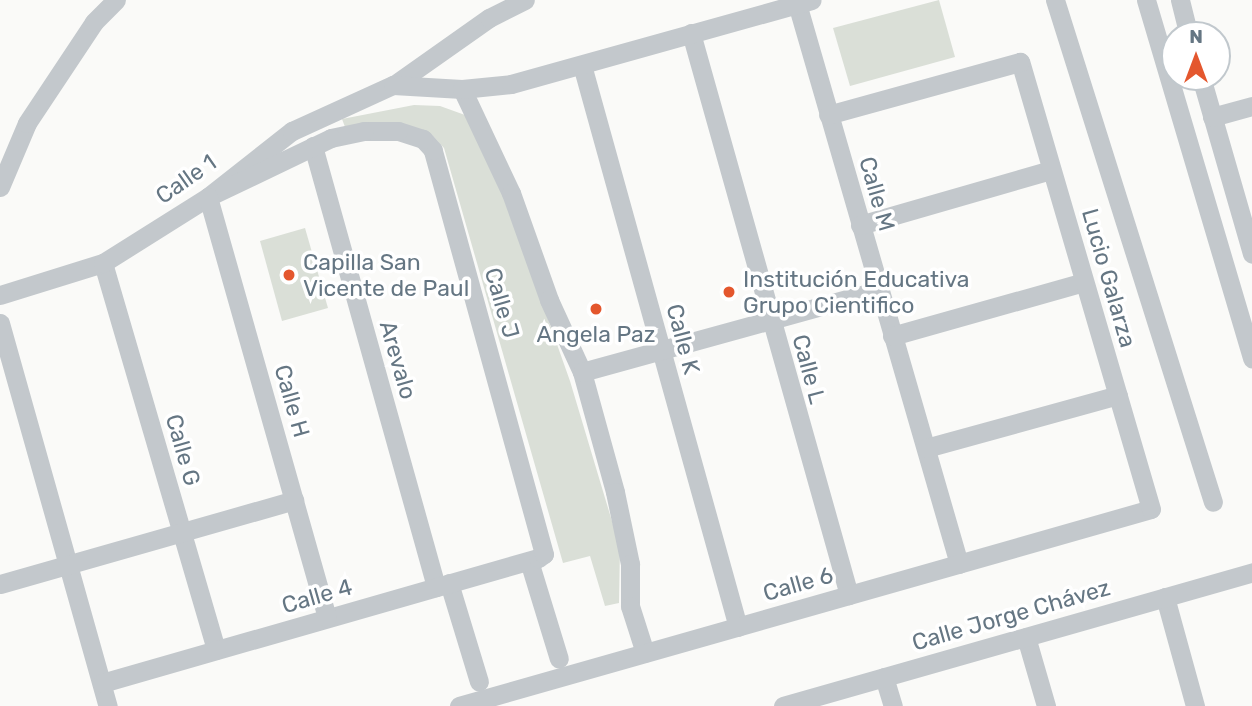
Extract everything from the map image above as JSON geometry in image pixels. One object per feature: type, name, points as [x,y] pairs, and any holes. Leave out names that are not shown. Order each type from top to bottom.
[{"type":"street","points":[[0,187],[27,123],[94,22],[116,0]]},
{"type":"street","name":"Calle 1","points":[[0,295],[103,263],[208,197],[292,131],[393,85],[489,18],[525,0]]},
{"type":"street","points":[[1055,0],[1213,502]]},
{"type":"street","points":[[1146,0],[1252,359]]},
{"type":"street","points":[[1180,0],[1185,21]]},
{"type":"street","name":"Calle 1","points":[[393,85],[462,89],[511,84],[801,1]]},
{"type":"street","name":"Calle M","points":[[801,1],[828,115],[959,564]]},
{"type":"street","name":"Calle L","points":[[691,33],[849,595]]},
{"type":"street","name":"Lucio Galarza","points":[[828,115],[1020,61],[1151,509]]},
{"type":"street","name":"Calle K","points":[[582,65],[738,626]]},
{"type":"street","points":[[462,89],[511,193],[549,300],[582,372],[615,492],[630,564],[630,606],[645,653]]},
{"type":"street","points":[[1205,91],[1252,254]]},
{"type":"street","points":[[1212,117],[1252,106]]},
{"type":"street","name":"Calle J","points":[[208,197],[313,146],[348,133],[381,130],[413,135],[433,150],[537,557],[559,659]]},
{"type":"street","name":"Arevalo","points":[[313,146],[443,585],[480,682]]},
{"type":"street","points":[[860,225],[1051,170]]},
{"type":"street","name":"Calle H","points":[[208,197],[327,618]]},
{"type":"street","name":"Calle G","points":[[103,263],[216,650]]},
{"type":"street","points":[[892,336],[1084,282]]},
{"type":"street","points":[[582,372],[879,290]]},
{"type":"street","points":[[0,323],[108,706]]},
{"type":"street","points":[[926,448],[1118,395]]},
{"type":"street","points":[[0,584],[294,500]]},
{"type":"street","name":"Calle 6","points":[[459,706],[1151,509]]},
{"type":"street","name":"Calle 4","points":[[102,683],[537,557]]},
{"type":"street","name":"Calle Jorge Chávez","points":[[783,706],[1252,572]]},
{"type":"street","points":[[1165,597],[1195,706]]},
{"type":"street","points":[[1026,637],[1046,706]]},
{"type":"street","points":[[884,677],[892,706]]},
{"type":"shaded area","points":[[939,0],[955,57],[850,86],[833,28]]},
{"type":"shaded area","points":[[414,105],[440,106],[465,115],[509,209],[570,381],[620,548],[619,603],[605,606],[590,556],[563,563],[444,148],[429,132],[345,127],[342,119]]},
{"type":"shaded area","points":[[305,228],[328,308],[282,321],[260,241]]},
{"type":"place","name":"Capilla San Vicente de Paul","points":[[289,275]]},
{"type":"place","name":"Institución Educativa Grupo Cientifico","points":[[729,292]]},
{"type":"place","name":"Angela Paz","points":[[596,309]]}]
